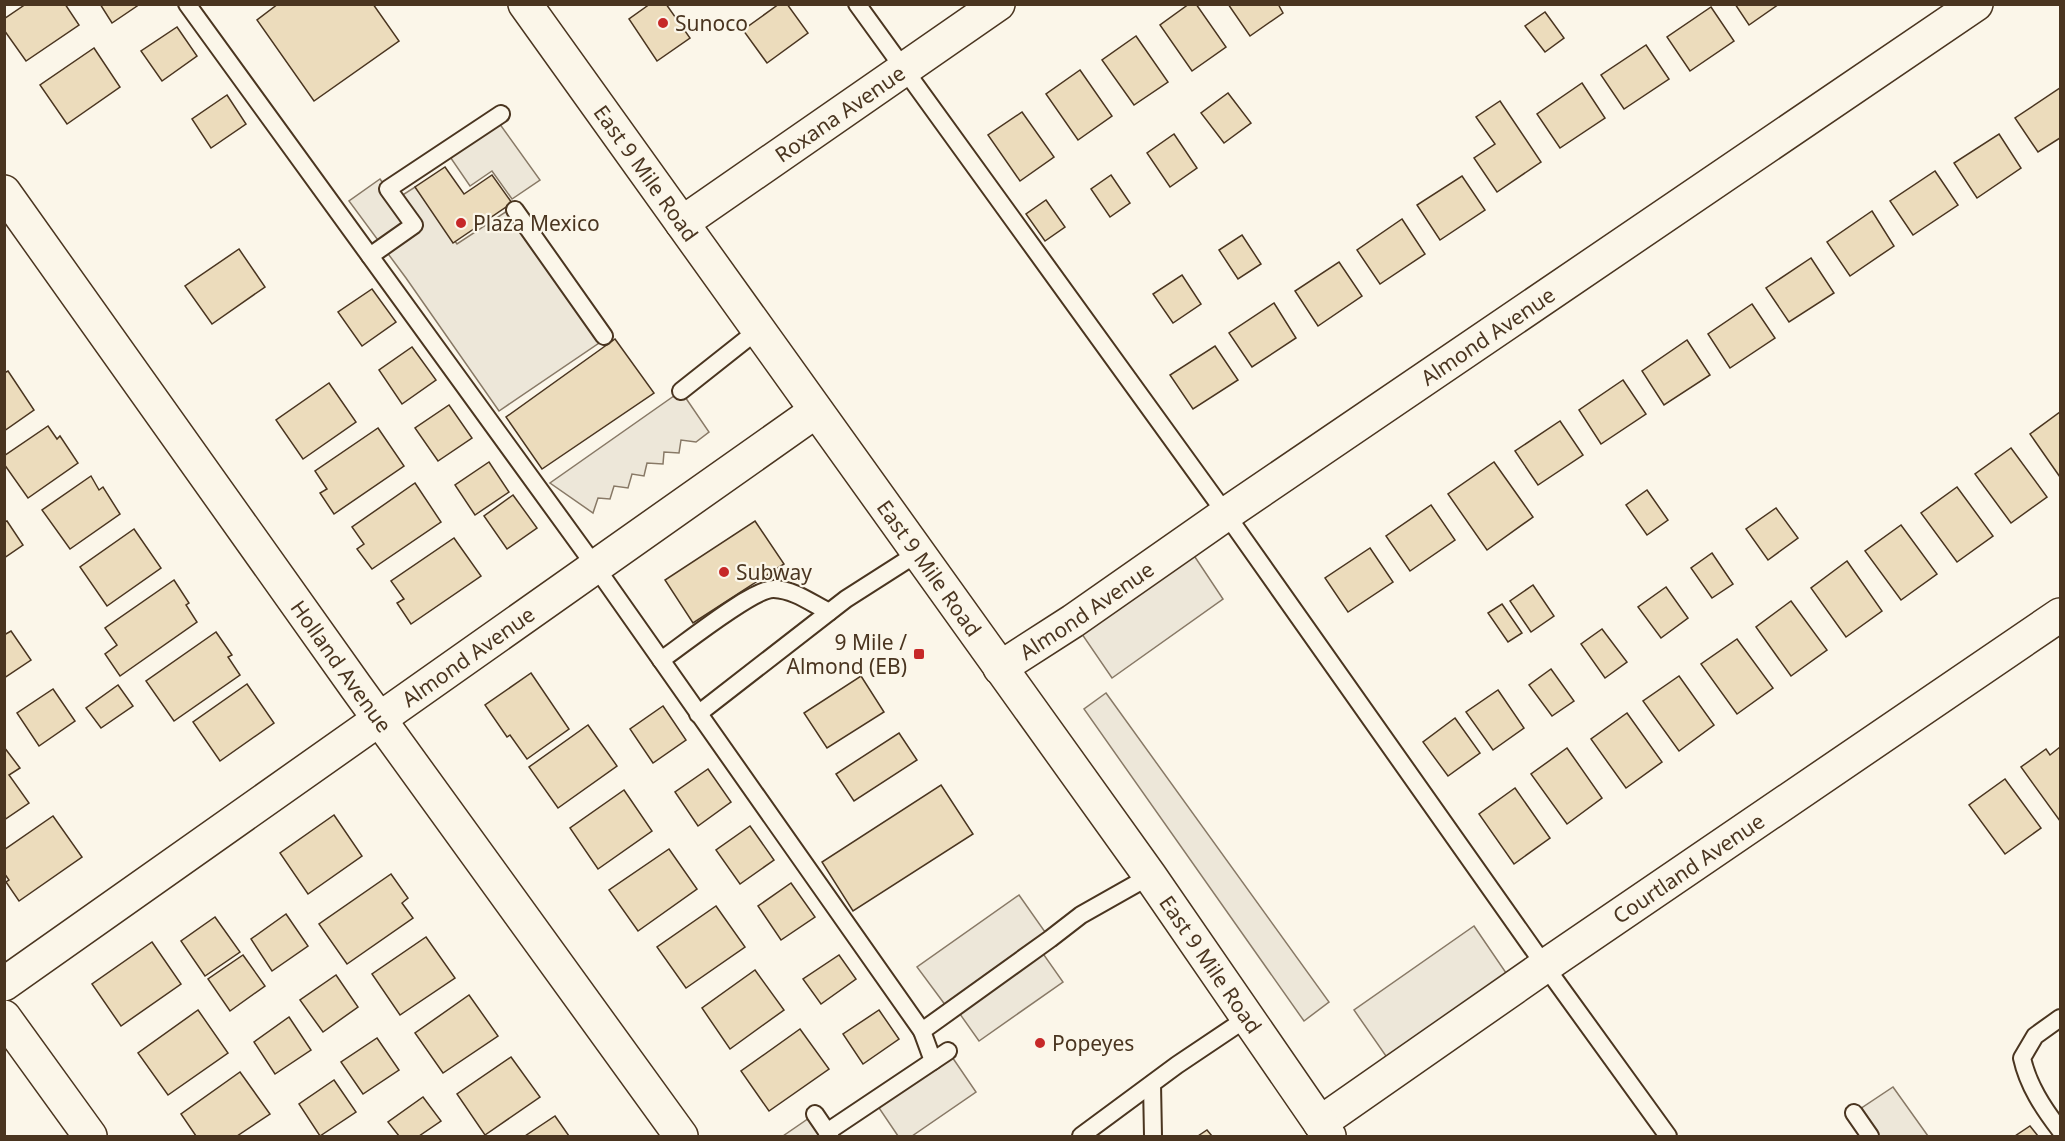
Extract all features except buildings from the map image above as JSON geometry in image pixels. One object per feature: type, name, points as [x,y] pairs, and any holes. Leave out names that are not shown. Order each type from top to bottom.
[{"type":"street","name":"East 9 Mile Road","points":[[525,4],[1150,876],[1324,1130]]},
{"type":"street","name":"Roxana Avenue","points":[[682,223],[998,4]]},
{"type":"street","name":"Almond Avenue","points":[[999,668],[1073,621],[1226,514],[1976,4]]},
{"type":"street","name":"Holland Avenue","points":[[4,192],[378,718],[681,1137]]},
{"type":"street","name":"Almond Avenue","points":[[4,984],[816,411]]},
{"type":"street","name":"Courtland Avenue","points":[[1324,1130],[1545,966],[2061,615]]},
{"type":"street","points":[[4,1017],[90,1137]]},
{"type":"lane","points":[[857,4],[1226,514],[1668,1137]]},
{"type":"lane","points":[[188,5],[370,256],[428,323],[545,487],[595,566],[922,1030],[933,1061]]},
{"type":"lane","points":[[370,256],[414,225],[388,189],[501,114]]},
{"type":"lane","points":[[515,210],[604,336]]},
{"type":"lane","points":[[681,391],[758,330]]},
{"type":"lane","points":[[699,714],[846,599],[918,553]]},
{"type":"lane","points":[[661,660],[752,597],[771,589],[792,592],[829,612]]},
{"type":"lane","points":[[922,1030],[1081,915],[1150,876]]},
{"type":"lane","points":[[1081,1137],[1247,1018]]},
{"type":"lane","points":[[2061,1018],[2035,1036],[2022,1058],[2027,1079],[2048,1114],[2061,1130]]},
{"type":"lane","points":[[815,1114],[829,1134],[948,1051]]},
{"type":"lane","points":[[1152,1084],[1153,1137]]},
{"type":"lane","points":[[1854,1113],[1870,1137]]},
{"type":"shaded area","points":[[494,116],[540,180],[512,199],[492,171],[470,186],[446,151]]},
{"type":"shaded area","points":[[380,179],[395,200],[415,187],[457,244],[507,211],[599,343],[499,411],[349,201]]},
{"type":"shaded area","points":[[681,391],[709,432],[696,442],[681,440],[679,453],[664,452],[663,464],[647,463],[644,476],[632,474],[628,488],[614,486],[610,499],[598,498],[593,513],[550,483]]},
{"type":"shaded area","points":[[1185,542],[1223,599],[1112,678],[1073,621]]},
{"type":"shaded area","points":[[1106,693],[1329,1002],[1304,1021],[1084,709]]},
{"type":"shaded area","points":[[1019,895],[1050,939],[1039,948],[1063,982],[979,1041],[955,1007],[949,1010],[917,967]]},
{"type":"shaded area","points":[[1474,926],[1515,986],[1395,1069],[1354,1010]]},
{"type":"shaded area","points":[[948,1051],[976,1092],[912,1136],[898,1136],[875,1102]]},
{"type":"shaded area","points":[[1893,1087],[1928,1136],[1870,1136],[1854,1113]]},
{"type":"shaded area","points":[[815,1114],[831,1136],[783,1136]]},
{"type":"place","name":"Sunoco","points":[[663,23]]},
{"type":"place","name":"Plaza Mexico","points":[[461,223]]},
{"type":"place","name":"Subway","points":[[724,572]]},
{"type":"place","name":"9 Mile / Almond (EB)","points":[[919,654]]},
{"type":"place","name":"Popeyes","points":[[1040,1043]]}]
